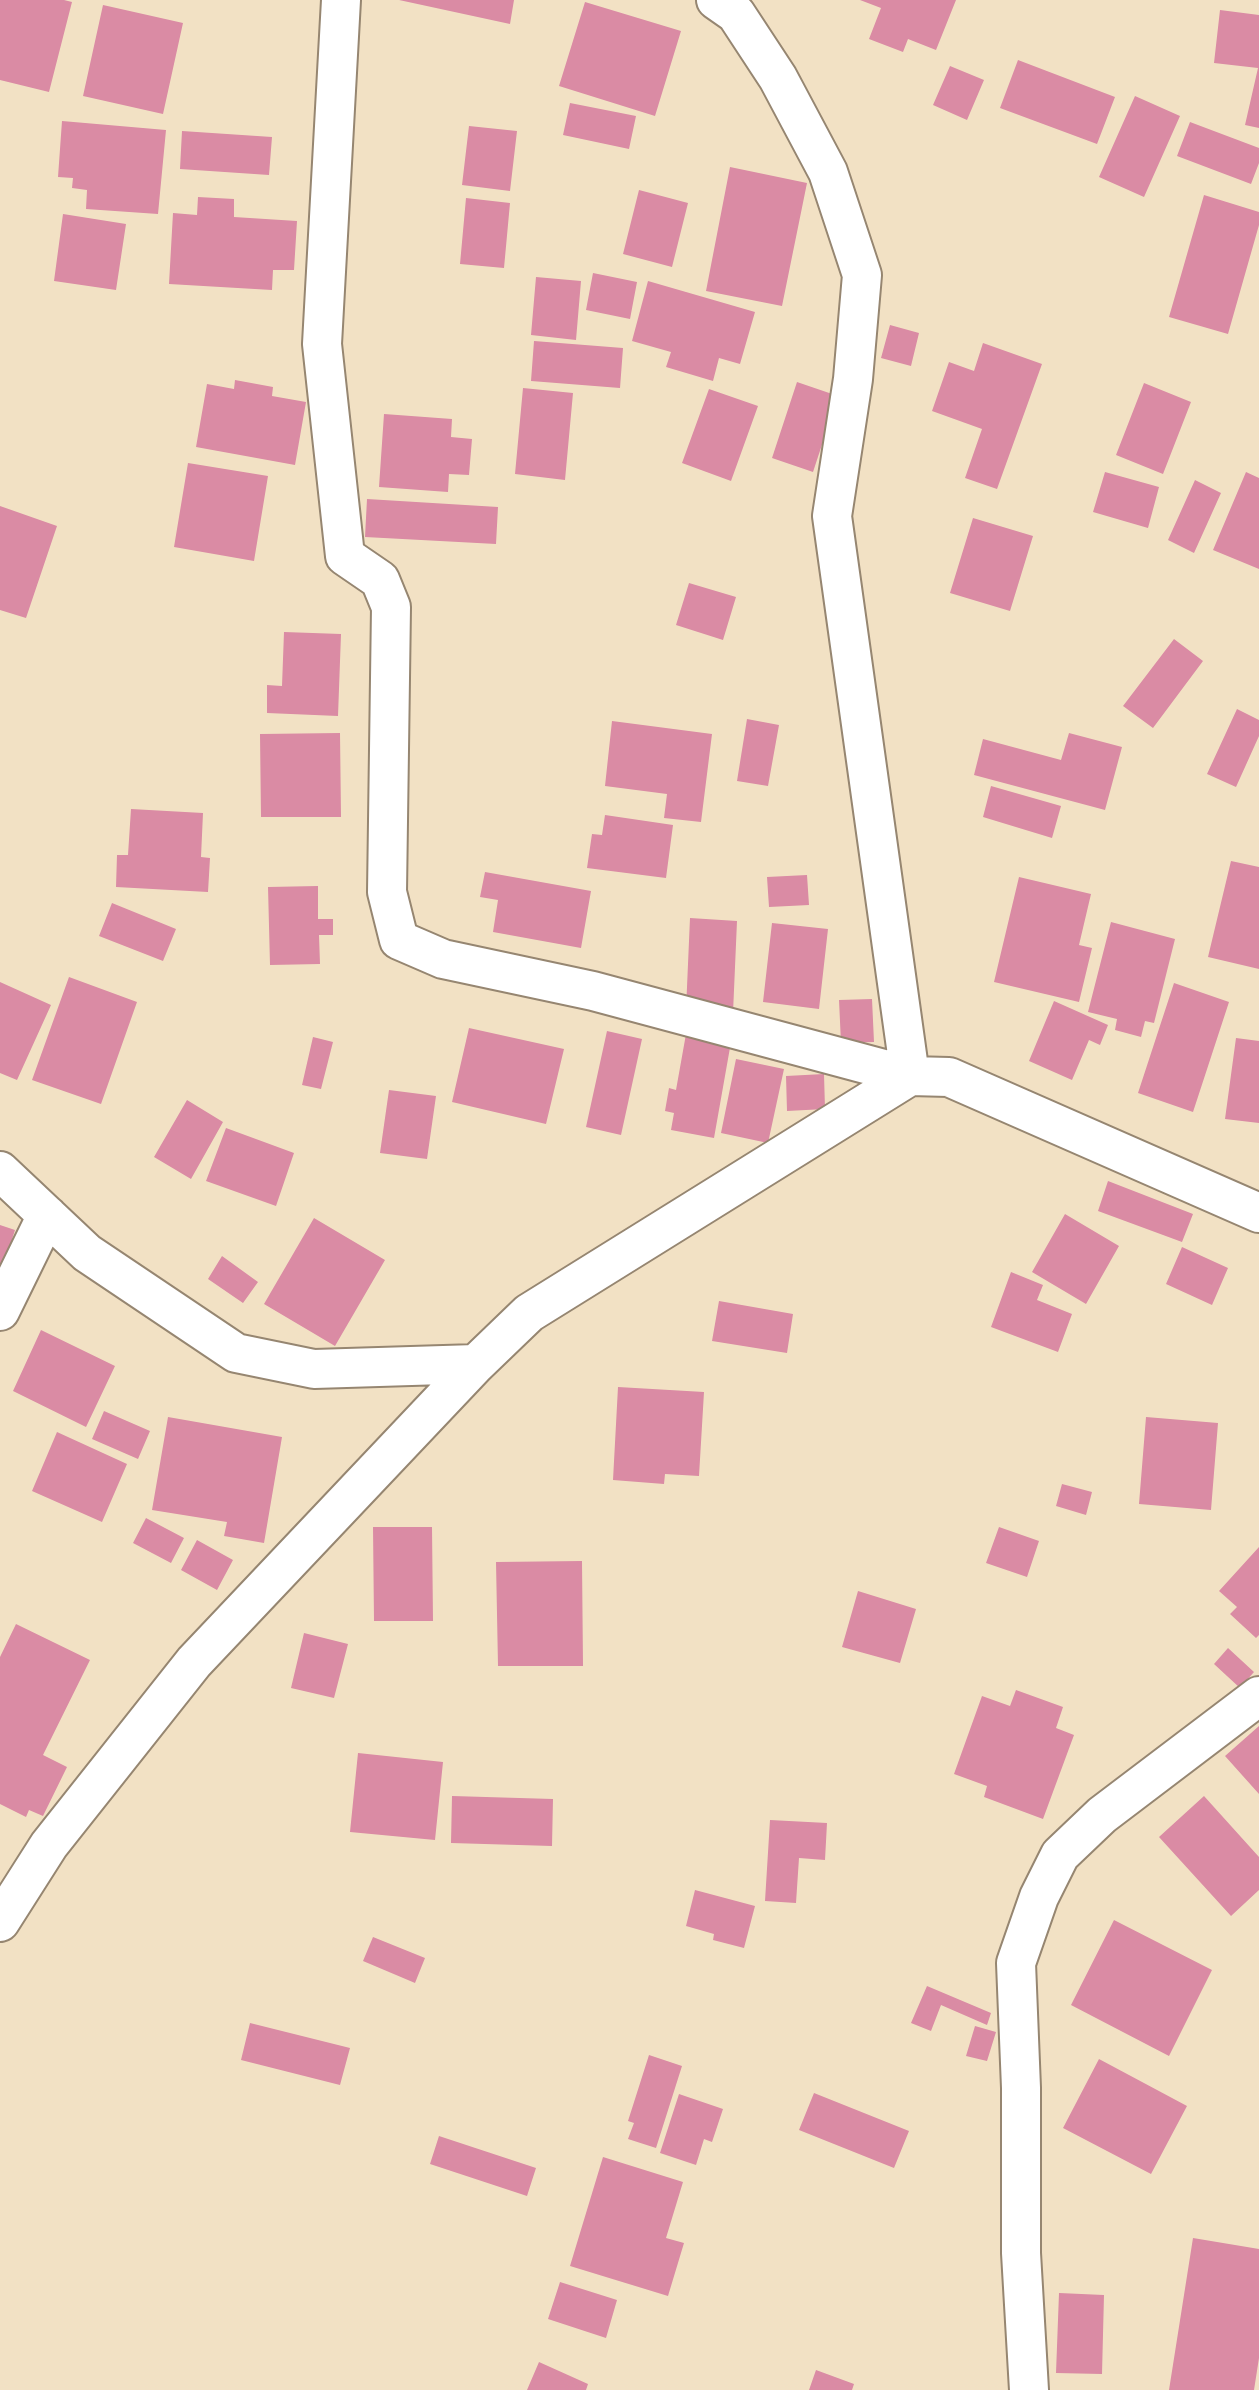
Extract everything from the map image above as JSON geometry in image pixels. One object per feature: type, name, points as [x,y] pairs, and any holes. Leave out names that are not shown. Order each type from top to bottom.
[{"type":"street","points":[[341,0],[322,344],[345,556],[380,580],[391,607],[387,891],[399,940],[443,959],[593,991],[910,1076],[948,1077],[1259,1213]]},
{"type":"street","points":[[716,0],[736,14],[778,78],[828,172],[862,275],[853,379],[832,516],[910,1076]]},
{"type":"street","points":[[0,1923],[49,1845],[194,1662],[476,1364],[529,1313],[910,1076]]},
{"type":"street","points":[[0,1171],[87,1253],[236,1353],[314,1368],[476,1364]]},
{"type":"street","points":[[0,1311],[47,1215]]},
{"type":"street","points":[[1029,2390],[1021,2253],[1021,2088],[1016,1963],[1039,1897],[1060,1854],[1102,1815],[1259,1696]]},
{"type":"building","points":[[0,0],[72,2],[49,92],[0,80]]},
{"type":"building","points":[[399,0],[514,0],[510,24]]},
{"type":"building","points":[[860,0],[956,0],[936,50],[908,39],[903,52],[869,39],[881,8]]},
{"type":"building","points":[[585,2],[681,31],[655,116],[559,86]]},
{"type":"building","points":[[103,5],[183,23],[163,114],[83,96]]},
{"type":"building","points":[[1220,10],[1259,15],[1259,128],[1245,125],[1258,68],[1214,63]]},
{"type":"building","points":[[1018,60],[1115,97],[1097,144],[1000,108]]},
{"type":"building","points":[[950,66],[984,80],[967,120],[933,105]]},
{"type":"building","points":[[1135,96],[1180,116],[1144,197],[1099,177]]},
{"type":"building","points":[[570,103],[636,116],[629,149],[563,135]]},
{"type":"building","points":[[62,121],[166,130],[158,214],[86,209],[87,190],[72,188],[73,178],[58,177]]},
{"type":"building","points":[[1190,122],[1259,148],[1259,163],[1251,184],[1177,156]]},
{"type":"building","points":[[469,126],[517,131],[510,191],[462,185]]},
{"type":"building","points":[[182,131],[272,137],[269,175],[180,169]]},
{"type":"building","points":[[730,167],[807,183],[782,306],[706,291]]},
{"type":"building","points":[[639,190],[688,203],[672,267],[623,254]]},
{"type":"building","points":[[1204,195],[1259,212],[1259,225],[1228,334],[1169,317]]},
{"type":"building","points":[[198,197],[234,199],[234,217],[297,221],[294,270],[273,270],[272,290],[169,284],[173,213],[197,215]]},
{"type":"building","points":[[466,198],[510,203],[504,268],[460,264]]},
{"type":"building","points":[[63,214],[126,224],[116,290],[54,281]]},
{"type":"building","points":[[593,273],[637,282],[630,319],[586,310]]},
{"type":"building","points":[[536,277],[581,281],[576,340],[531,335]]},
{"type":"building","points":[[648,281],[755,312],[740,364],[719,358],[713,381],[666,367],[671,352],[632,341]]},
{"type":"building","points":[[890,325],[919,333],[911,366],[881,358]]},
{"type":"building","points":[[534,341],[623,348],[620,388],[531,381]]},
{"type":"building","points":[[983,343],[1042,364],[997,489],[965,478],[982,429],[932,411],[949,362],[974,371]]},
{"type":"building","points":[[235,380],[273,387],[272,396],[306,402],[295,465],[196,447],[207,384],[234,389]]},
{"type":"building","points":[[797,382],[838,396],[813,472],[772,458]]},
{"type":"building","points":[[1144,383],[1191,402],[1163,474],[1116,455]]},
{"type":"building","points":[[523,388],[573,393],[565,480],[515,474]]},
{"type":"building","points":[[709,389],[758,406],[731,481],[682,463]]},
{"type":"building","points":[[384,414],[452,419],[451,437],[472,439],[469,475],[449,474],[448,492],[379,487]]},
{"type":"building","points":[[188,463],[268,476],[254,561],[174,547]]},
{"type":"building","points":[[1105,472],[1159,487],[1148,528],[1093,512]]},
{"type":"building","points":[[1246,472],[1259,478],[1259,569],[1213,550]]},
{"type":"building","points":[[1195,480],[1221,493],[1194,553],[1168,540]]},
{"type":"building","points":[[367,499],[498,507],[496,544],[365,537]]},
{"type":"building","points":[[0,506],[57,526],[26,618],[0,610]]},
{"type":"building","points":[[973,518],[1033,536],[1010,611],[950,593]]},
{"type":"building","points":[[689,583],[736,597],[723,640],[676,625]]},
{"type":"building","points":[[284,632],[341,634],[338,716],[267,713],[267,685],[282,686]]},
{"type":"building","points":[[1174,639],[1203,661],[1153,728],[1123,706]]},
{"type":"building","points":[[1237,709],[1259,720],[1259,736],[1236,787],[1207,774]]},
{"type":"building","points":[[747,719],[779,725],[768,786],[737,781]]},
{"type":"building","points":[[612,721],[712,734],[701,822],[664,818],[667,794],[605,786]]},
{"type":"building","points":[[340,733],[341,817],[261,817],[260,734]]},
{"type":"building","points":[[1069,733],[1122,747],[1105,810],[974,775],[983,739],[1061,760]]},
{"type":"building","points":[[991,786],[1061,806],[1052,838],[983,817]]},
{"type":"building","points":[[131,809],[203,813],[201,857],[210,858],[208,892],[116,887],[117,855],[128,855]]},
{"type":"building","points":[[605,815],[673,825],[666,878],[587,868],[592,834],[602,835]]},
{"type":"building","points":[[1231,861],[1259,867],[1259,969],[1208,957]]},
{"type":"building","points":[[485,872],[591,891],[581,948],[493,932],[498,900],[480,897]]},
{"type":"building","points":[[807,875],[809,905],[769,907],[767,877]]},
{"type":"building","points":[[1019,877],[1091,894],[1079,945],[1092,948],[1079,1002],[994,982]]},
{"type":"building","points":[[318,886],[318,919],[333,919],[333,935],[319,935],[320,964],[270,965],[268,887]]},
{"type":"building","points":[[112,903],[176,929],[163,961],[99,936]]},
{"type":"building","points":[[690,918],[737,921],[733,1013],[686,1010]]},
{"type":"building","points":[[1111,922],[1175,939],[1154,1023],[1145,1021],[1141,1037],[1115,1030],[1117,1019],[1088,1012]]},
{"type":"building","points":[[772,923],[828,929],[819,1009],[763,1002]]},
{"type":"building","points":[[69,977],[137,1002],[101,1104],[32,1080]]},
{"type":"building","points":[[0,982],[51,1005],[17,1080],[0,1073]]},
{"type":"building","points":[[1174,983],[1229,1002],[1193,1112],[1138,1093]]},
{"type":"building","points":[[872,999],[874,1042],[841,1043],[839,1000]]},
{"type":"building","points":[[1054,1001],[1108,1025],[1100,1045],[1089,1040],[1072,1080],[1029,1061]]},
{"type":"building","points":[[469,1028],[564,1049],[546,1124],[452,1102]]},
{"type":"building","points":[[607,1031],[642,1039],[621,1135],[586,1127]]},
{"type":"building","points":[[686,1034],[731,1042],[714,1138],[671,1130],[674,1113],[665,1111],[669,1088],[676,1090]]},
{"type":"building","points":[[313,1037],[333,1042],[321,1089],[302,1085]]},
{"type":"building","points":[[1236,1038],[1259,1041],[1259,1123],[1225,1119]]},
{"type":"building","points":[[736,1059],[784,1069],[768,1143],[721,1133]]},
{"type":"building","points":[[824,1074],[825,1109],[787,1111],[786,1076]]},
{"type":"building","points":[[389,1090],[436,1096],[427,1159],[380,1153]]},
{"type":"building","points":[[187,1100],[223,1122],[191,1179],[154,1157]]},
{"type":"building","points":[[226,1128],[294,1153],[276,1206],[206,1181]]},
{"type":"building","points":[[1108,1181],[1193,1214],[1182,1242],[1098,1211]]},
{"type":"building","points":[[1065,1214],[1119,1246],[1086,1304],[1032,1272]]},
{"type":"building","points":[[314,1218],[385,1260],[335,1346],[264,1304]]},
{"type":"building","points":[[0,1225],[15,1230],[1,1274],[0,1274]]},
{"type":"building","points":[[1182,1247],[1228,1268],[1212,1305],[1166,1284]]},
{"type":"building","points":[[222,1256],[258,1282],[243,1303],[208,1279]]},
{"type":"building","points":[[1011,1272],[1043,1285],[1037,1300],[1072,1314],[1058,1352],[991,1327]]},
{"type":"building","points":[[719,1301],[793,1314],[787,1353],[712,1341]]},
{"type":"building","points":[[41,1330],[115,1366],[86,1427],[13,1391]]},
{"type":"building","points":[[618,1387],[704,1392],[699,1476],[665,1474],[664,1484],[613,1480]]},
{"type":"building","points":[[104,1411],[150,1431],[138,1459],[92,1439]]},
{"type":"building","points":[[168,1417],[282,1437],[264,1543],[224,1536],[227,1522],[152,1510]]},
{"type":"building","points":[[1146,1417],[1218,1423],[1211,1510],[1139,1504]]},
{"type":"building","points":[[57,1432],[127,1464],[102,1522],[32,1491]]},
{"type":"building","points":[[1062,1484],[1092,1492],[1086,1515],[1056,1506]]},
{"type":"building","points":[[146,1518],[184,1538],[171,1563],[133,1543]]},
{"type":"building","points":[[373,1527],[432,1527],[433,1621],[374,1621]]},
{"type":"building","points":[[999,1527],[1039,1541],[1027,1577],[986,1563]]},
{"type":"building","points":[[197,1540],[233,1560],[217,1590],[181,1570]]},
{"type":"building","points":[[1259,1547],[1259,1635],[1256,1638],[1230,1614],[1237,1607],[1219,1591]]},
{"type":"building","points":[[582,1561],[583,1666],[498,1666],[496,1562]]},
{"type":"building","points":[[858,1591],[916,1609],[900,1663],[842,1647]]},
{"type":"building","points":[[16,1624],[90,1660],[43,1755],[67,1767],[43,1816],[29,1810],[26,1817],[0,1804],[0,1657]]},
{"type":"building","points":[[304,1633],[348,1644],[334,1698],[291,1688]]},
{"type":"building","points":[[1228,1648],[1254,1672],[1240,1688],[1214,1664]]},
{"type":"building","points":[[1016,1690],[1063,1707],[1056,1728],[1074,1735],[1043,1819],[984,1797],[987,1786],[954,1774],[982,1696],[1010,1706]]},
{"type":"building","points":[[1259,1726],[1259,1794],[1225,1756]]},
{"type":"building","points":[[358,1753],[443,1762],[435,1840],[350,1832]]},
{"type":"building","points":[[452,1796],[553,1799],[552,1846],[451,1843]]},
{"type":"building","points":[[1204,1796],[1259,1857],[1259,1890],[1231,1916],[1159,1837]]},
{"type":"building","points":[[770,1820],[827,1823],[825,1860],[799,1858],[796,1903],[765,1901]]},
{"type":"building","points":[[695,1890],[755,1906],[744,1948],[713,1940],[714,1934],[686,1926]]},
{"type":"building","points":[[1114,1920],[1212,1970],[1169,2056],[1071,2005]]},
{"type":"building","points":[[373,1937],[425,1958],[415,1983],[363,1961]]},
{"type":"building","points":[[927,1986],[991,2013],[987,2025],[941,2005],[931,2031],[911,2023]]},
{"type":"building","points":[[250,2023],[350,2048],[340,2085],[241,2060]]},
{"type":"building","points":[[975,2026],[996,2032],[987,2061],[966,2056]]},
{"type":"building","points":[[649,2055],[682,2066],[656,2148],[628,2139],[634,2123],[628,2121]]},
{"type":"building","points":[[1099,2059],[1187,2106],[1151,2174],[1063,2128]]},
{"type":"building","points":[[814,2093],[909,2131],[894,2168],[799,2130]]},
{"type":"building","points":[[679,2094],[723,2109],[712,2142],[704,2139],[696,2165],[660,2153]]},
{"type":"building","points":[[439,2136],[536,2168],[527,2196],[430,2164]]},
{"type":"building","points":[[603,2157],[683,2182],[666,2238],[684,2243],[668,2296],[570,2266]]},
{"type":"building","points":[[1193,2238],[1259,2249],[1259,2358],[1254,2390],[1169,2390]]},
{"type":"building","points":[[560,2282],[617,2300],[606,2338],[548,2319]]},
{"type":"building","points":[[1059,2293],[1104,2295],[1102,2374],[1056,2373]]},
{"type":"building","points":[[539,2362],[588,2384],[586,2390],[527,2390]]},
{"type":"building","points":[[816,2370],[854,2384],[852,2390],[809,2390]]}]
